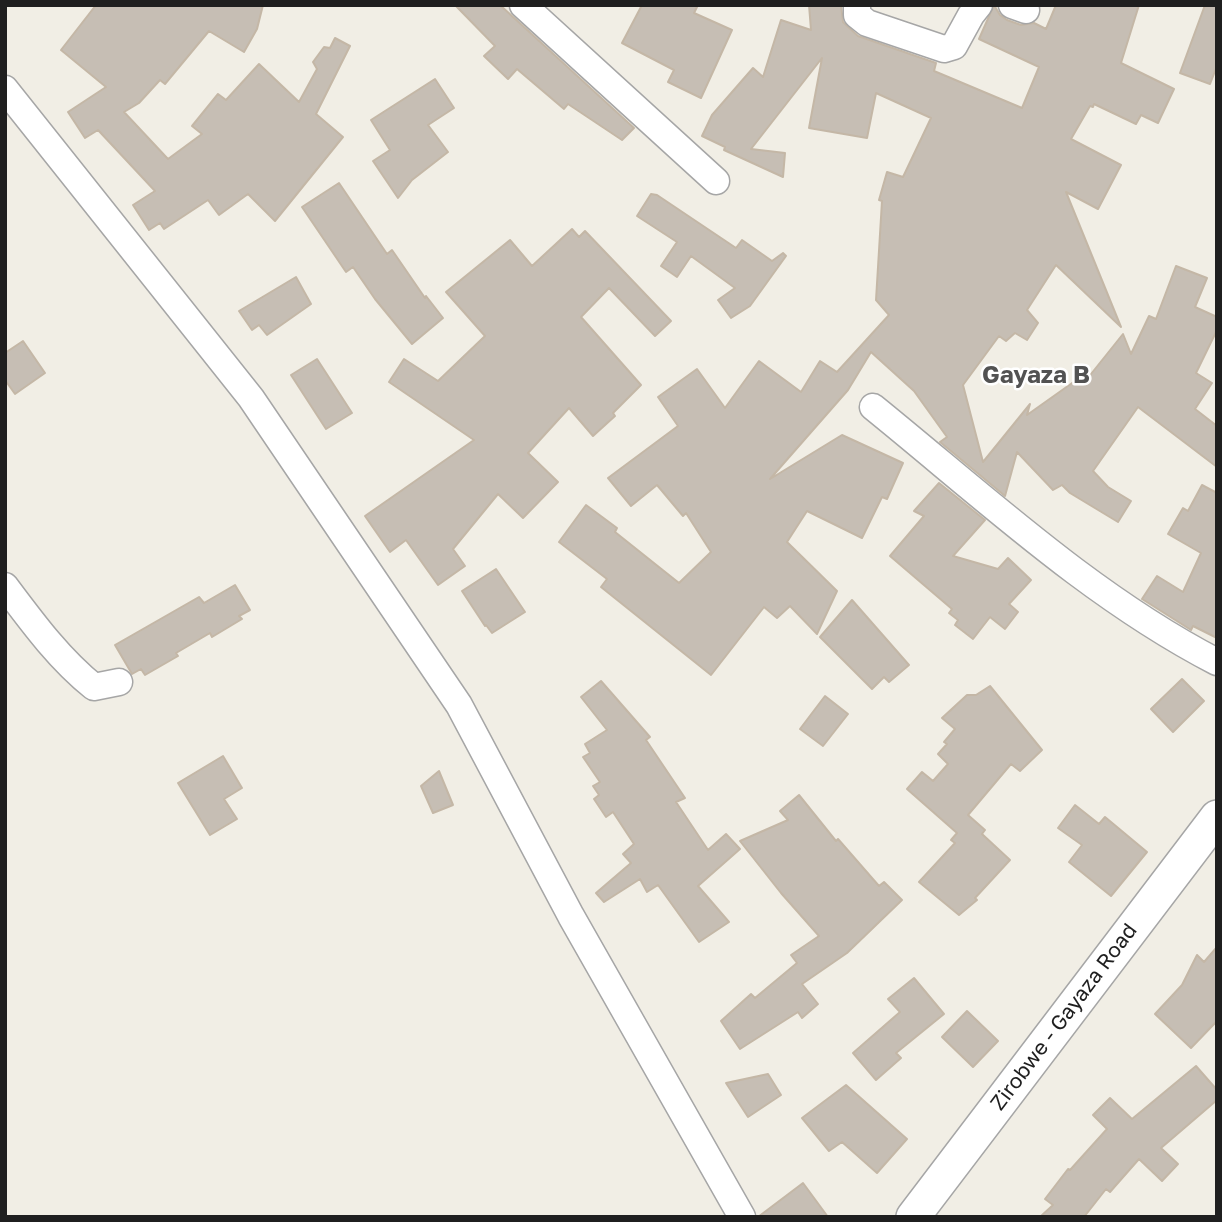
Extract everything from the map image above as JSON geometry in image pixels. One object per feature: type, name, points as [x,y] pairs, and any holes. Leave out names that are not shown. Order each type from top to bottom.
[{"type":"street","points":[[523,5],[716,181]]},
{"type":"street","points":[[857,5],[857,15],[867,23],[944,49],[954,46],[979,5]]},
{"type":"street","points":[[5,89],[251,398],[346,534],[459,705],[571,916],[742,1217]]},
{"type":"street","points":[[873,407],[1089,582],[1181,643],[1217,662]]},
{"type":"street","points":[[5,586],[32,622],[78,674],[94,687],[119,682]]},
{"type":"street","name":"Zirobwe - Gayaza Road","points":[[913,1217],[1217,817]]},
{"type":"building","points":[[96,5],[263,5],[257,29],[244,52],[209,31],[165,84],[160,80],[139,103],[124,112],[168,159],[202,134],[192,126],[218,94],[226,100],[259,64],[299,102],[317,69],[313,62],[324,47],[330,48],[335,38],[350,46],[316,114],[343,137],[275,221],[248,194],[219,215],[208,200],[164,229],[160,223],[149,230],[133,205],[155,191],[98,130],[85,138],[68,112],[106,87],[61,50]]},
{"type":"building","points":[[455,5],[500,5],[634,128],[622,140],[568,104],[564,109],[517,69],[508,79],[484,56],[495,46]]},
{"type":"building","points":[[642,5],[698,5],[694,13],[732,30],[701,98],[668,82],[674,70],[622,43]]},
{"type":"building","points":[[809,5],[841,5],[843,22],[858,36],[936,63],[934,71],[1022,108],[1039,67],[979,39],[994,5],[1007,20],[1021,25],[1034,23],[1046,29],[1056,5],[1139,5],[1121,63],[1174,89],[1158,123],[1141,115],[1136,124],[1094,104],[1093,107],[1090,106],[1071,139],[1121,165],[1098,209],[1066,192],[1121,327],[1056,265],[1027,310],[1038,323],[1027,340],[1015,333],[1006,341],[999,336],[963,385],[983,462],[1030,404],[1027,415],[1082,376],[1087,379],[1123,334],[1131,354],[1149,316],[1156,319],[1176,266],[1207,278],[1195,307],[1217,317],[1217,330],[1196,373],[1212,383],[1195,409],[1217,426],[1217,467],[1138,407],[1093,471],[1108,487],[1131,501],[1118,522],[1070,493],[1062,485],[1053,490],[1017,452],[1005,496],[940,442],[947,437],[914,391],[871,352],[848,390],[770,479],[842,435],[903,463],[887,499],[882,497],[862,538],[807,511],[787,542],[837,591],[817,634],[790,606],[777,618],[764,607],[711,675],[601,587],[607,579],[559,542],[586,505],[617,528],[615,532],[679,583],[711,552],[686,513],[683,516],[657,485],[631,506],[608,478],[678,426],[658,397],[697,369],[725,408],[759,361],[801,392],[820,361],[837,372],[889,315],[876,300],[882,201],[879,200],[887,172],[903,177],[931,118],[876,93],[867,138],[809,128],[822,58],[751,149],[785,153],[783,177],[724,150],[725,147],[702,136],[712,115],[753,68],[763,77],[781,20],[811,30]]},
{"type":"building","points":[[1205,5],[1217,5],[1217,66],[1210,84],[1180,73]]},
{"type":"building","points":[[435,79],[454,108],[428,125],[448,152],[412,180],[398,198],[373,161],[390,150],[371,120]]},
{"type":"building","points":[[339,183],[387,254],[392,250],[425,298],[426,296],[443,318],[412,344],[353,267],[346,272],[302,207]]},
{"type":"building","points":[[651,194],[657,195],[736,248],[742,240],[772,261],[783,253],[786,256],[750,306],[731,318],[718,300],[735,288],[691,256],[677,277],[661,266],[677,242],[637,216]]},
{"type":"building","points":[[572,229],[579,237],[585,231],[671,321],[655,336],[609,288],[581,317],[641,385],[613,413],[615,416],[593,436],[569,408],[528,453],[558,482],[523,518],[498,494],[453,549],[465,566],[438,585],[406,540],[390,552],[365,516],[474,440],[389,382],[404,359],[438,381],[485,336],[446,292],[510,240],[532,266]]},
{"type":"building","points":[[296,277],[311,304],[267,335],[259,325],[252,330],[239,311]]},
{"type":"building","points":[[23,341],[45,373],[15,394],[5,380],[5,353]]},
{"type":"building","points":[[317,359],[352,413],[326,429],[291,375]]},
{"type":"building","points":[[939,483],[985,520],[953,556],[998,569],[1008,558],[1031,580],[1009,604],[1018,612],[1005,629],[990,617],[973,639],[955,625],[958,620],[949,613],[952,609],[890,556],[924,516],[914,511]]},
{"type":"building","points":[[1202,485],[1217,493],[1217,638],[1193,626],[1191,630],[1142,599],[1157,576],[1183,592],[1201,553],[1168,534],[1183,508],[1188,511]]},
{"type":"building","points":[[496,569],[525,612],[492,633],[462,591]]},
{"type":"building","points":[[235,585],[250,610],[239,616],[242,619],[212,637],[210,633],[145,675],[141,669],[132,674],[115,645],[199,597],[204,603]]},
{"type":"building","points":[[852,600],[909,665],[889,682],[884,677],[872,689],[820,637]]},
{"type":"building","points":[[1182,679],[1204,701],[1173,732],[1151,709]]},
{"type":"building","points":[[601,681],[650,737],[646,740],[685,798],[676,802],[708,850],[726,834],[740,849],[698,886],[729,922],[699,942],[658,885],[647,892],[640,879],[604,902],[596,893],[631,863],[623,854],[634,844],[613,812],[606,817],[594,799],[599,795],[593,786],[600,782],[583,757],[590,753],[585,744],[607,730],[581,697]]},
{"type":"building","points":[[990,686],[1042,750],[1020,771],[1011,764],[968,815],[985,830],[982,834],[1010,860],[975,898],[977,900],[959,915],[919,882],[955,843],[951,840],[957,833],[907,789],[922,772],[933,781],[948,764],[938,754],[955,729],[942,718],[967,695],[976,695]]},
{"type":"building","points":[[825,696],[848,714],[823,746],[800,729]]},
{"type":"building","points":[[223,756],[242,788],[224,799],[237,819],[210,835],[178,783]]},
{"type":"building","points":[[439,771],[453,805],[433,813],[421,786]]},
{"type":"building","points":[[799,795],[836,841],[838,839],[879,886],[884,882],[902,900],[847,953],[802,984],[818,1004],[802,1018],[798,1012],[740,1049],[721,1021],[751,994],[755,998],[797,963],[791,955],[819,936],[740,841],[788,820],[780,811]]},
{"type":"building","points":[[1075,805],[1099,824],[1105,817],[1147,852],[1111,896],[1069,862],[1082,845],[1058,828]]},
{"type":"building","points":[[1217,947],[1217,1021],[1191,1048],[1155,1014],[1182,985],[1197,955],[1204,962]]},
{"type":"building","points":[[914,978],[944,1014],[896,1053],[901,1058],[876,1080],[853,1053],[900,1012],[888,999]]},
{"type":"building","points":[[967,1011],[998,1041],[973,1067],[942,1037]]},
{"type":"building","points":[[1196,1066],[1217,1090],[1217,1100],[1161,1148],[1178,1164],[1162,1181],[1139,1159],[1110,1192],[1106,1189],[1084,1217],[1040,1217],[1053,1205],[1045,1199],[1068,1169],[1070,1170],[1107,1129],[1093,1115],[1110,1098],[1132,1119]]},
{"type":"building","points":[[768,1074],[781,1095],[748,1117],[726,1083]]},
{"type":"building","points":[[846,1085],[907,1139],[877,1173],[842,1142],[829,1151],[802,1118]]},
{"type":"building","points":[[803,1183],[828,1217],[758,1217]]},
{"type":"district","name":"Gayaza B","points":[[1036,375]]}]
